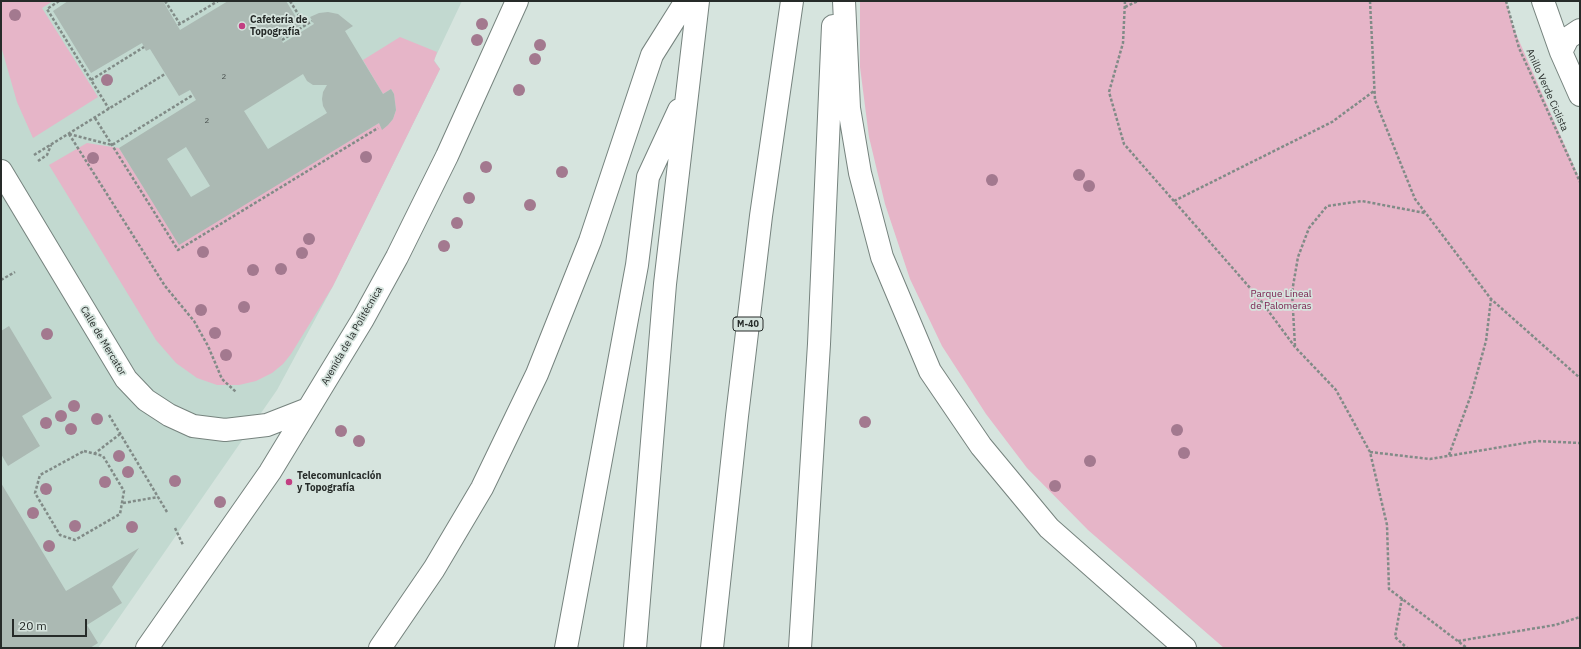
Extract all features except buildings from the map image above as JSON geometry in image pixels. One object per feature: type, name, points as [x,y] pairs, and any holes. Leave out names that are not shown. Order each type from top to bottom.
[{"type":"main road","name":"Avenida de la Politécnica","points":[[147,648],[270,472],[363,319],[397,257],[447,156],[517,1]]},
{"type":"main road","points":[[380,648],[434,569],[482,488],[537,374],[590,241],[652,55],[686,1]]},
{"type":"main road","points":[[634,648],[665,284],[698,1]]},
{"type":"main road","name":"M-40","points":[[712,648],[736,424],[761,216],[792,1]]},
{"type":"main road","points":[[800,648],[820,344],[834,1]]},
{"type":"main road","points":[[844,1],[849,108],[860,173],[882,257],[930,371],[981,446],[1049,528],[1185,648]]},
{"type":"main road","points":[[1543,1],[1561,52],[1580,95]]},
{"type":"main road","points":[[1561,52],[1568,38],[1580,30]]},
{"type":"main road","points":[[566,648],[637,265],[648,177],[687,92]]},
{"type":"main road","name":"Calle de Mercator","points":[[1,171],[126,379],[146,400],[170,415],[193,426],[225,430],[267,425],[308,410]]},
{"type":"path","points":[[59,1],[47,9],[109,108]]},
{"type":"path","points":[[165,1],[179,25],[218,1]]},
{"type":"path","points":[[290,1],[305,25]]},
{"type":"path","points":[[1125,1],[1123,43],[1109,92],[1124,144],[1258,297],[1295,347],[1336,390],[1370,452],[1387,525],[1389,588],[1467,648]]},
{"type":"path","points":[[1125,6],[1138,1]]},
{"type":"path","points":[[1370,1],[1375,100],[1415,199],[1491,299],[1580,378]]},
{"type":"path","name":"Anillo Verde Ciclista","points":[[1506,1],[1519,48],[1580,182]]},
{"type":"path","points":[[282,40],[312,21]]},
{"type":"path","points":[[91,80],[144,47]]},
{"type":"path","points":[[34,155],[165,74]]},
{"type":"path","points":[[1174,201],[1332,122],[1374,91]]},
{"type":"path","points":[[68,134],[112,145],[193,95]]},
{"type":"path","points":[[95,118],[178,250],[378,128]]},
{"type":"path","points":[[68,134],[165,286],[194,321],[222,379],[236,392]]},
{"type":"path","points":[[38,161],[46,155],[51,144]]},
{"type":"path","points":[[1295,347],[1292,292],[1298,257],[1309,228],[1327,206],[1362,201],[1426,213]]},
{"type":"path","points":[[1,280],[15,272]]},
{"type":"path","points":[[1449,455],[1471,395],[1486,342],[1491,299]]},
{"type":"path","points":[[109,415],[166,512]]},
{"type":"path","points":[[94,454],[120,434]]},
{"type":"path","points":[[1370,452],[1430,459],[1537,441],[1580,443]]},
{"type":"path","points":[[84,451],[94,454],[103,456],[124,491],[120,514],[75,540],[60,535],[35,493],[40,475],[84,451]]},
{"type":"path","points":[[122,503],[158,497]]},
{"type":"path","points":[[175,528],[184,545]]},
{"type":"path","points":[[1402,598],[1395,637],[1407,648]]},
{"type":"path","points":[[1458,641],[1555,625],[1580,617]]},
{"type":"shaded area","points":[[1,1],[462,1],[434,60],[440,69],[333,286],[277,390],[98,648],[1,648]]},
{"type":"green space","points":[[1,1],[53,1],[42,8],[98,97],[33,138],[17,102],[1,46]]},
{"type":"green space","name":"Parque Lineal de Palomeras","points":[[860,1],[1506,1],[1513,27],[1580,180],[1580,648],[1224,648],[1088,530],[1027,468],[986,414],[942,346],[910,279],[885,204],[869,137],[860,67]]},
{"type":"green space","points":[[400,37],[437,52],[434,61],[440,69],[333,286],[291,354],[283,364],[272,373],[256,381],[239,385],[217,385],[197,378],[176,363],[156,340],[49,165],[87,143],[119,148],[179,244],[379,123],[382,129],[388,125],[393,119],[396,110],[394,94],[391,89],[383,94],[363,60]]},
{"type":"place","name":"Cafetería de Topografía","points":[[242,26]]},
{"type":"place","name":"Telecomunicación y Topografía","points":[[289,482]]}]
